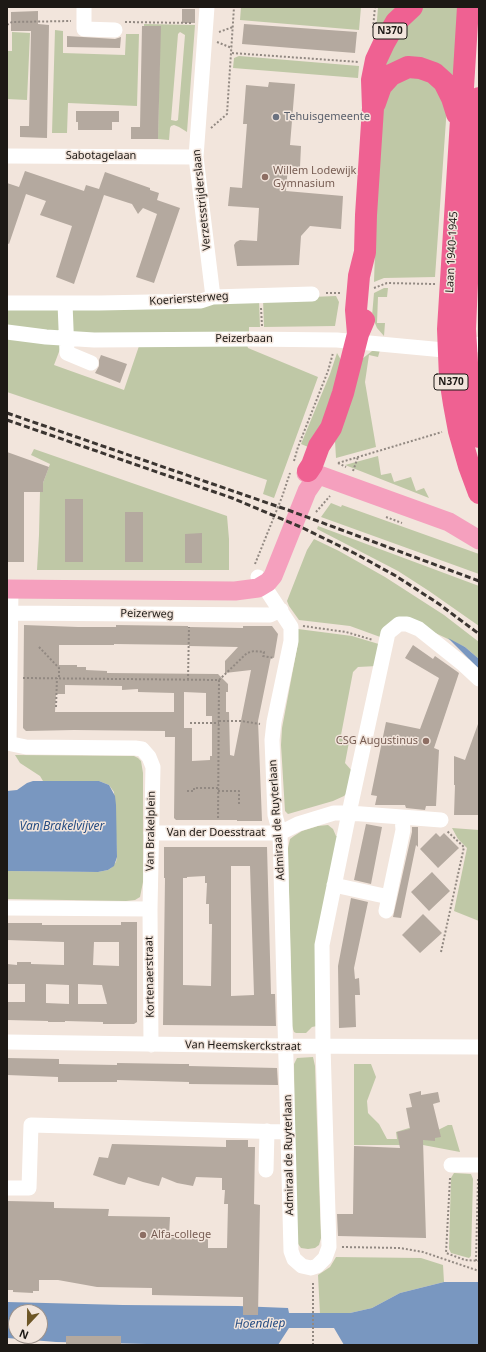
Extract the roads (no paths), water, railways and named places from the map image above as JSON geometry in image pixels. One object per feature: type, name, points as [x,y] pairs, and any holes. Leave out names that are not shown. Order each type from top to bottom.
[{"type":"highway","name":"N370","points":[[350,338],[356,310],[359,276],[365,252],[373,108],[372,80],[378,54],[386,37],[396,22],[412,7]]},
{"type":"highway","name":"Laan 1940-1945","points":[[468,7],[474,112],[453,273],[448,329],[450,378],[459,431],[469,466],[479,493]]},
{"type":"highway","name":"N370","points":[[373,108],[381,86],[387,78],[395,72],[408,67],[420,68],[434,73],[444,82],[452,98],[474,112]]},
{"type":"highway","name":"N370","points":[[350,338],[368,311],[370,277],[365,252]]},
{"type":"highway","name":"Laan 1940-1945","points":[[453,273],[466,345],[472,405],[479,437]]},
{"type":"highway","points":[[299,472],[323,468],[330,450],[331,428],[343,393],[350,338]]},
{"type":"main road","points":[[299,472],[449,522],[479,526]]},
{"type":"main road","points":[[9,589],[235,591],[255,580],[273,576],[307,490],[299,472]]},
{"type":"main road","points":[[449,522],[479,540]]},
{"type":"street","name":"Verzetsstrijderslaan","points":[[207,7],[196,157],[213,297]]},
{"type":"street","points":[[84,14],[84,28],[115,30]]},
{"type":"street","name":"Sabotagelaan","points":[[7,156],[196,157]]},
{"type":"street","name":"Koeriersterweg","points":[[7,303],[200,300],[213,297],[312,294]]},
{"type":"street","points":[[65,303],[67,353],[90,363]]},
{"type":"street","name":"Peizerbaan","points":[[7,332],[67,339],[94,340],[350,338],[444,350],[467,348],[479,344]]},
{"type":"street","points":[[255,580],[281,610]]},
{"type":"street","points":[[8,743],[11,613],[9,589]]},
{"type":"street","name":"Peizerweg","points":[[11,613],[270,616],[281,610]]},
{"type":"street","name":"Admiraal de Ruyterlaan","points":[[281,610],[291,627],[291,640],[272,740],[275,815],[280,833],[291,1251],[297,1263],[311,1268],[323,1262],[329,1247],[323,1046]]},
{"type":"street","points":[[323,1046],[322,945],[388,633],[399,624],[407,624],[419,628],[479,679]]},
{"type":"street","name":"Van Brakelplein","points":[[8,743],[26,747],[135,748],[142,749],[149,757],[153,767],[150,909]]},
{"type":"street","name":"Van der Doesstraat","points":[[151,833],[280,833],[298,824],[334,813],[349,813]]},
{"type":"street","points":[[349,813],[441,820]]},
{"type":"street","points":[[334,885],[388,904],[403,830],[402,817]]},
{"type":"street","points":[[7,908],[150,909]]},
{"type":"street","name":"Kortenaerstraat","points":[[150,909],[151,1044]]},
{"type":"street","name":"Van Heemskerckstraat","points":[[7,1042],[479,1047]]},
{"type":"street","points":[[7,1188],[29,1188],[31,1125],[288,1132]]},
{"type":"street","points":[[266,1170],[267,1132]]},
{"type":"street","points":[[451,1165],[479,1165]]},
{"type":"water","points":[[448,638],[465,647],[479,659],[479,669]]},
{"type":"water","name":"Van Brakelvijver","points":[[33,781],[99,781],[109,785],[115,796],[116,805],[117,857],[114,866],[108,870],[98,872],[7,871],[7,791],[17,790]]},
{"type":"water","name":"Hoendiep","points":[[444,1282],[479,1282],[479,1345],[344,1345],[334,1328],[289,1328],[278,1345],[192,1345],[48,1341],[48,1304],[8,1304],[7,1338],[7,1302],[238,1306],[288,1308],[289,1313],[350,1313],[372,1308],[400,1293]]},
{"type":"railway","points":[[7,413],[288,510],[479,581]]},
{"type":"railway","points":[[7,420],[232,498],[303,528],[356,554],[396,576],[439,604],[479,634]]},
{"type":"place","name":"Tehuisgemeente","points":[[276,117]]},
{"type":"place","name":"Willem Lodewijk Gymnasium","points":[[265,177]]},
{"type":"place","name":"CSG Augustinus","points":[[426,741]]},
{"type":"place","name":"Alfa-college","points":[[143,1235]]}]
